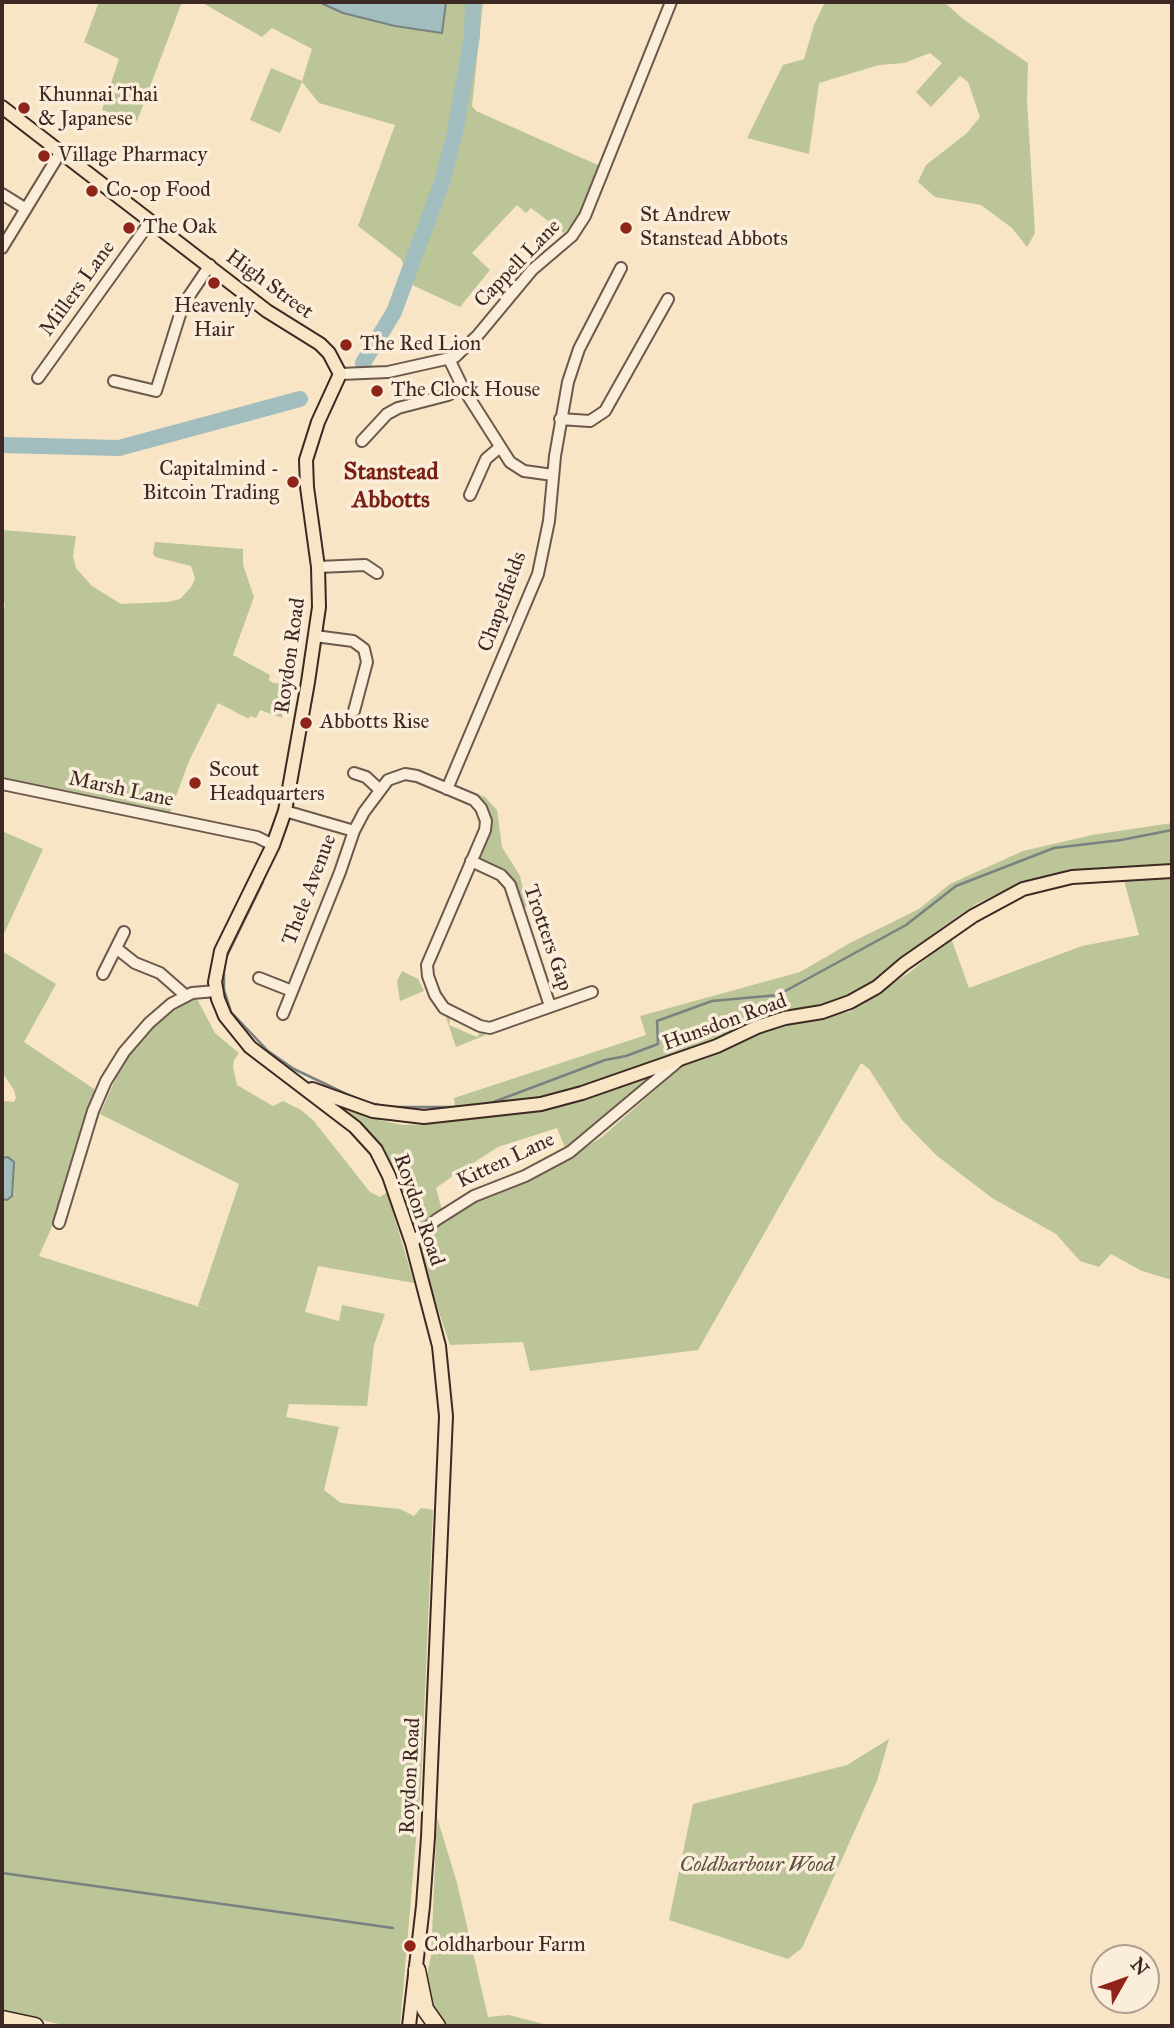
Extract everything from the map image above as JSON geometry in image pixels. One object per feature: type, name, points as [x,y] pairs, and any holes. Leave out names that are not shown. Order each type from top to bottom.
[{"type":"highway","points":[[416,1970],[425,2009],[437,2026]]},
{"type":"highway","points":[[2,2019],[35,2026]]},
{"type":"main road","name":"High Street","points":[[2,107],[267,311],[320,344],[329,353],[340,374]]},
{"type":"main road","name":"Roydon Road","points":[[340,374],[318,422],[306,460],[318,567],[319,607],[285,811],[273,845],[221,951],[215,975],[215,991],[225,1016],[239,1036],[259,1055],[363,1135],[376,1150],[389,1176],[412,1243],[439,1346],[446,1416],[428,1837],[409,2026]]},
{"type":"main road","name":"Hunsdon Road","points":[[305,1088],[373,1111],[424,1118],[541,1104],[681,1059],[757,1027],[785,1018],[822,1012],[850,1002],[877,987],[904,964],[973,916],[1023,889],[1072,877],[1172,871]]},
{"type":"street","name":"Cappell Lane","points":[[340,374],[388,372],[449,359],[462,352],[532,270],[562,246],[580,225],[671,2]]},
{"type":"street","points":[[2,248],[60,153]]},
{"type":"street","points":[[2,194],[26,209]]},
{"type":"street","name":"Millers Lane","points":[[38,378],[150,222]]},
{"type":"street","points":[[114,381],[156,391],[183,305],[210,265]]},
{"type":"street","name":"Chapelfields","points":[[447,789],[538,574],[549,521],[553,475],[568,382],[579,349],[621,268]]},
{"type":"street","points":[[561,419],[590,421],[605,411],[668,299]]},
{"type":"street","points":[[449,359],[463,388],[510,462],[530,473],[553,475]]},
{"type":"street","points":[[362,441],[387,414],[398,408],[448,395],[463,388]]},
{"type":"street","points":[[470,495],[486,459],[500,447]]},
{"type":"street","points":[[318,567],[365,565],[377,573]]},
{"type":"street","points":[[315,636],[353,641],[364,649],[366,662],[354,710]]},
{"type":"street","points":[[354,773],[366,777],[380,790]]},
{"type":"street","points":[[354,831],[380,790],[391,779],[405,774],[417,776],[474,800],[485,817],[485,830],[428,965],[428,976],[440,1005],[451,1013],[490,1028],[508,1024],[592,992]]},
{"type":"street","name":"Marsh Lane","points":[[2,784],[257,837],[273,845]]},
{"type":"street","name":"Thele Avenue","points":[[283,1014],[354,831],[285,811]]},
{"type":"street","name":"Trotters Gap","points":[[471,861],[501,875],[510,885],[550,1006]]},
{"type":"street","points":[[103,974],[124,932]]},
{"type":"street","points":[[116,948],[135,963],[160,972],[185,995]]},
{"type":"street","points":[[259,978],[292,991]]},
{"type":"street","points":[[59,1223],[93,1111],[113,1068],[134,1038],[185,995],[198,991],[215,991]]},
{"type":"street","name":"Kitten Lane","points":[[412,1243],[436,1220],[474,1195],[525,1176],[570,1152],[681,1059]]},
{"type":"green space","points":[[99,2],[182,2],[137,121],[102,110],[119,59],[84,42]]},
{"type":"green space","points":[[201,2],[319,2],[343,13],[395,26],[441,33],[446,2],[483,2],[472,106],[476,111],[600,166],[577,219],[564,233],[531,208],[526,213],[517,205],[472,253],[490,270],[460,307],[414,286],[401,259],[358,226],[395,125],[319,103],[302,82],[280,133],[250,120],[271,68],[302,81],[312,49],[272,28],[262,37]]},
{"type":"green space","points":[[825,2],[944,2],[963,19],[1028,63],[1027,101],[1035,233],[1027,247],[1012,228],[981,205],[935,197],[918,182],[926,165],[967,133],[980,117],[968,82],[960,76],[931,107],[916,92],[942,63],[930,53],[904,63],[879,65],[819,83],[809,154],[747,138],[783,65],[804,59],[814,25]]},
{"type":"green space","points":[[2,530],[76,536],[73,556],[76,568],[92,586],[121,604],[180,599],[192,586],[195,578],[191,566],[155,557],[155,542],[243,549],[243,565],[254,597],[233,655],[270,675],[269,680],[273,683],[284,684],[284,688],[279,688],[282,718],[260,710],[256,718],[250,716],[249,719],[218,703],[189,761],[169,815],[2,778],[2,614],[5,605],[2,598]]},
{"type":"green space","points":[[467,791],[485,797],[497,810],[502,847],[520,876],[527,907],[522,908],[515,886],[480,858],[489,827],[465,793]]},
{"type":"green space","points":[[1172,823],[1172,865],[1129,866],[1060,874],[1008,889],[976,904],[937,931],[901,961],[859,990],[837,1001],[761,1021],[669,1058],[538,1100],[455,1106],[454,1098],[646,1035],[640,1016],[800,972],[850,943],[919,909],[950,884],[1023,851],[1092,835]]},
{"type":"green space","points":[[2,831],[43,849],[2,938]]},
{"type":"green space","points":[[1172,875],[1172,1280],[1142,1271],[1111,1254],[1099,1267],[1080,1261],[1056,1234],[992,1198],[936,1155],[902,1120],[869,1069],[861,1063],[698,1350],[530,1371],[523,1342],[450,1345],[419,1252],[423,1242],[438,1224],[460,1208],[567,1159],[602,1137],[681,1067],[695,1058],[774,1025],[849,1012],[910,972],[951,938],[969,988],[1082,946],[1139,935],[1123,877]]},
{"type":"green space","points":[[2,951],[56,984],[24,1042],[97,1091],[54,1222],[39,1256],[212,1311],[198,1306],[239,1184],[100,1114],[124,1060],[156,1024],[191,999],[197,999],[215,1033],[239,1053],[233,1067],[237,1085],[273,1106],[283,1101],[301,1110],[313,1120],[370,1192],[380,1197],[387,1192],[414,1283],[318,1266],[305,1312],[339,1321],[342,1305],[385,1314],[374,1345],[367,1406],[289,1404],[286,1417],[339,1427],[324,1490],[341,1503],[400,1509],[414,1516],[421,1508],[433,1510],[421,1782],[400,2026],[68,2026],[2,2011],[2,1199],[7,1200],[8,1157],[2,1158],[2,1103],[14,1102],[16,1098],[2,1065]]},
{"type":"green space","points":[[402,971],[418,979],[424,991],[400,1001],[397,981]]},
{"type":"green space","points":[[446,1017],[450,1019],[449,1025],[477,1037],[480,1032],[486,1035],[456,1047]]},
{"type":"green space","points":[[663,1068],[565,1148],[557,1128],[498,1147],[453,1176],[436,1188],[442,1210],[414,1237],[388,1160],[378,1144],[331,1103],[374,1119],[403,1125],[434,1124],[484,1116]]},
{"type":"green space","name":"Coldharbour Wood","points":[[889,1739],[877,1781],[802,1948],[788,1959],[669,1920],[693,1804],[847,1765]]},
{"type":"green space","points":[[437,1817],[457,1883],[488,2017],[509,2015],[551,2026],[448,2026],[434,2018],[425,1984],[431,1956]]},
{"type":"water","points":[[319,2],[446,2],[442,33],[395,26],[343,13]]},
{"type":"water","points":[[8,1157],[14,1162],[12,1196],[7,1200],[2,1199],[2,1158]]},
{"type":"waterway","points":[[363,363],[394,312],[442,182],[455,132],[472,36],[473,2]]},
{"type":"waterway","points":[[2,445],[119,448],[300,399]]},
{"type":"waterway","points":[[491,1103],[605,1060],[626,1056],[658,1044],[657,1021],[712,1001],[778,995],[906,925],[956,886],[1054,848],[1121,840],[1172,830]]},
{"type":"waterway","points":[[226,958],[263,882]]},
{"type":"waterway","points":[[224,965],[224,990],[231,1012],[268,1051],[294,1069],[361,1101],[383,1106]]},
{"type":"waterway","points":[[390,1107],[460,1107]]},
{"type":"waterway","points":[[2,1873],[393,1928]]},
{"type":"place","name":"Khunnai Thai & Japanese","points":[[24,108]]},
{"type":"place","name":"Village Pharmacy","points":[[44,156]]},
{"type":"place","name":"Co-op Food","points":[[92,191]]},
{"type":"place","name":"The Oak","points":[[129,228]]},
{"type":"place","name":"St Andrew Stanstead Abbots","points":[[626,228]]},
{"type":"place","name":"Heavenly Hair","points":[[214,283]]},
{"type":"place","name":"The Red Lion","points":[[346,345]]},
{"type":"place","name":"The Clock House","points":[[377,391]]},
{"type":"place","name":"Capitalmind - Bitcoin Trading","points":[[293,482]]},
{"type":"place","name":"Abbotts Rise","points":[[306,723]]},
{"type":"place","name":"Scout Headquarters","points":[[195,783]]},
{"type":"place","name":"Coldharbour Farm","points":[[410,1946]]},
{"type":"district","name":"Stanstead Abbotts","points":[[391,487]]}]
